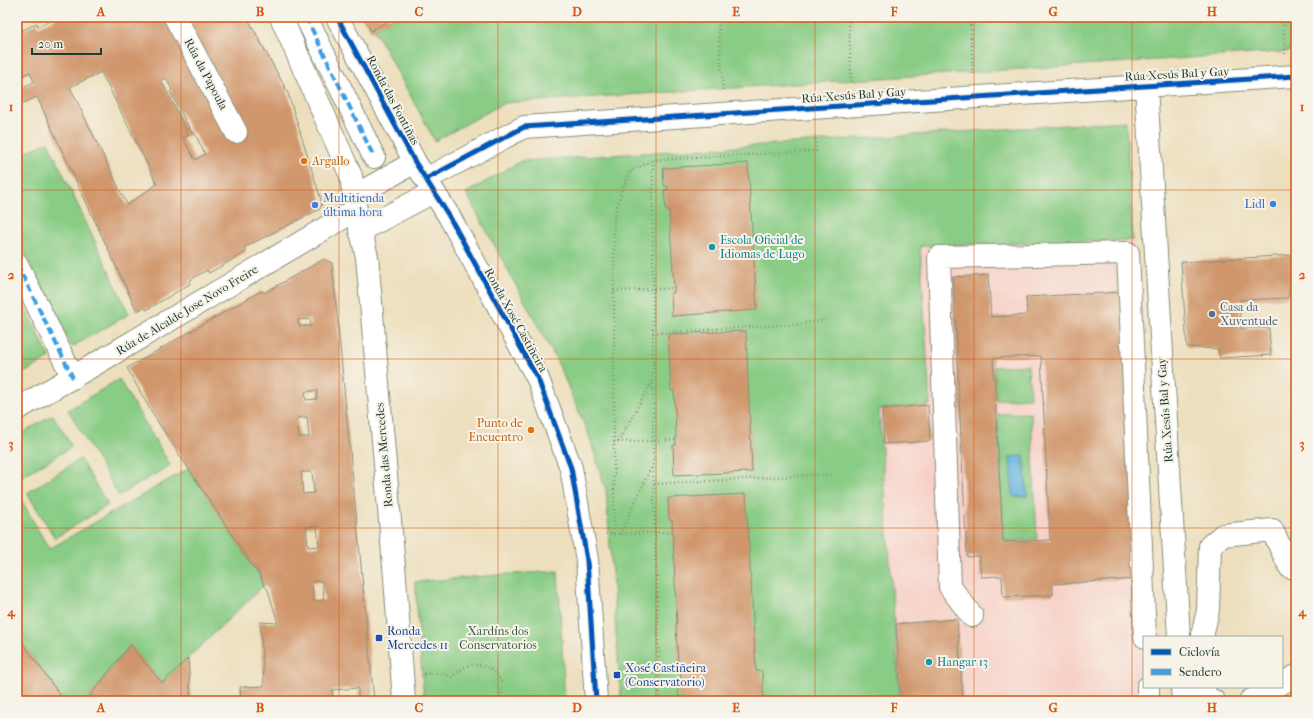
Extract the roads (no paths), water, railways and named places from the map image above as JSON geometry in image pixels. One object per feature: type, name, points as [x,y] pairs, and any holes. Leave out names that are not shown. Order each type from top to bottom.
[{"type":"street","name":"Rúa da Papoula","points":[[175,17],[236,132]]},
{"type":"street","points":[[281,17],[351,176],[355,203]]},
{"type":"street","points":[[306,17],[374,157]]},
{"type":"street","name":"Ronda das Fontiñas","points":[[337,17],[425,177]]},
{"type":"street","name":"Rúa Xesús Bal y Gay","points":[[425,177],[524,127],[1296,76]]},
{"type":"street","name":"Rúa Xesús Bal y Gay","points":[[1146,86],[1179,636]]},
{"type":"street","points":[[360,231],[425,177]]},
{"type":"street","name":"Rúa de Alcalde Jose Novo Freire","points":[[17,409],[73,378],[355,203],[425,177]]},
{"type":"street","name":"Ronda Xosé Castiñeira","points":[[425,177],[538,378],[571,468],[587,560],[596,701]]},
{"type":"street","name":"Ronda das Mercedes","points":[[355,203],[367,257],[395,578],[404,701]]},
{"type":"street","points":[[972,616],[950,586],[940,257],[1128,253],[1145,636]]},
{"type":"street","points":[[17,264],[73,378]]},
{"type":"street","points":[[1203,636],[1208,610],[1210,546],[1223,535],[1272,530],[1290,567],[1296,568]]},
{"type":"street","points":[[1176,583],[1208,582]]},
{"type":"street","points":[[1283,682],[1296,676]]},
{"type":"street","points":[[1148,688],[1148,701]]},
{"type":"street","points":[[1182,688],[1183,701]]},
{"type":"street","points":[[1204,688],[1204,696],[1214,701]]},
{"type":"street","points":[[1250,701],[1273,688]]},
{"type":"water","points":[[1024,456],[1027,496],[1013,497],[1010,457]]},
{"type":"place","name":"Argallo","points":[[304,161]]},
{"type":"place","name":"Lidl","points":[[1273,204]]},
{"type":"place","name":"Multitienda última hora","points":[[315,205]]},
{"type":"place","name":"Escola Oficial de Idiomas de Lugo","points":[[712,247]]},
{"type":"place","name":"Casa da Xuventude","points":[[1212,314]]},
{"type":"place","name":"Punto de Encuentro","points":[[531,430]]},
{"type":"place","name":"Ronda Mercedes 11","points":[[379,638]]},
{"type":"place","name":"Hangar 13","points":[[929,662]]},
{"type":"place","name":"Xosé Castiñeira (Conservatorio)","points":[[617,675]]},
{"type":"park label","name":"Xardíns dos Conservatorios","points":[[498,638]]}]
